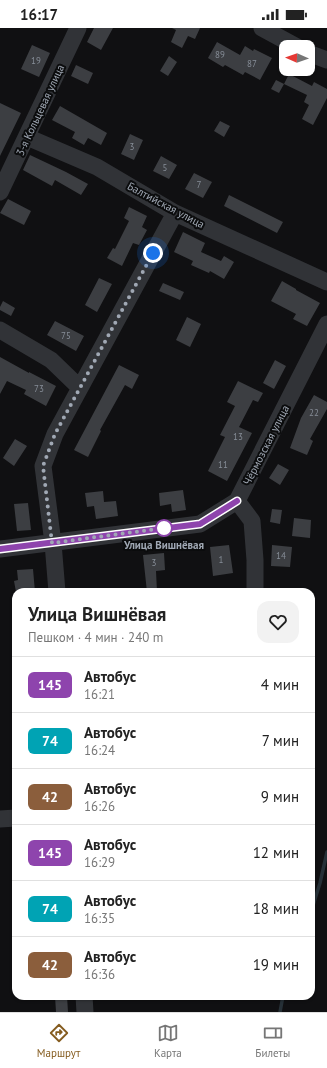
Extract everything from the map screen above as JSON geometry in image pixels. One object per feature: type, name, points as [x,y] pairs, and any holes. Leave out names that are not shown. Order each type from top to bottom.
[{"type":"street","name":"3-я Кольцевая улица","points":[[0,192],[78,28]]},
{"type":"street","points":[[262,28],[284,40]]},
{"type":"street","points":[[315,56],[327,60]]},
{"type":"street","name":"Балтийская улица","points":[[27,137],[97,167],[175,213],[327,282]]},
{"type":"street","points":[[57,588],[43,466],[55,434],[175,213]]},
{"type":"street","name":"Чёрмозская улица","points":[[237,501],[327,324]]},
{"type":"street","points":[[0,330],[51,360],[80,388]]},
{"type":"street","points":[[0,549],[200,524],[237,501],[252,521],[255,560],[255,588]]},
{"type":"street","points":[[0,819],[12,818]]},
{"type":"street","points":[[84,1000],[85,1012]]},
{"type":"building","points":[[94,28],[113,28],[101,50],[87,42]]},
{"type":"building","points":[[172,28],[200,28],[195,39],[188,36],[182,48],[171,42],[176,30]]},
{"type":"building","points":[[217,42],[240,55],[245,46],[253,51],[254,49],[272,58],[260,80],[245,72],[243,75],[225,65],[223,67],[208,58]]},
{"type":"building","points":[[32,45],[50,53],[39,77],[21,69]]},
{"type":"building","points":[[169,56],[177,62],[168,76],[160,71]]},
{"type":"building","points":[[76,65],[93,73],[88,84],[71,76]]},
{"type":"building","points":[[288,76],[293,76],[312,86],[314,82],[327,89],[327,98],[313,125],[302,119],[309,105],[304,102],[307,95],[284,84]]},
{"type":"building","points":[[276,80],[284,84],[279,93],[271,89]]},
{"type":"building","points":[[0,103],[21,113],[0,156]]},
{"type":"building","points":[[60,106],[107,133],[101,145],[88,138],[84,145],[72,138],[75,132],[52,120]]},
{"type":"building","points":[[220,121],[230,126],[224,137],[214,131]]},
{"type":"building","points":[[130,134],[143,140],[134,160],[121,154]]},
{"type":"building","points":[[30,155],[88,184],[81,195],[55,180],[52,186],[23,170]]},
{"type":"building","points":[[161,156],[177,165],[169,179],[153,171]]},
{"type":"building","points":[[194,173],[212,182],[203,198],[185,189]]},
{"type":"building","points":[[229,195],[283,222],[277,233],[224,206]]},
{"type":"building","points":[[8,199],[31,211],[24,225],[0,213]]},
{"type":"building","points":[[129,207],[147,216],[142,227],[147,230],[139,245],[133,243],[122,266],[107,258],[113,248],[115,249],[129,221],[124,218]]},
{"type":"building","points":[[183,232],[205,243],[201,252],[221,261],[224,256],[234,262],[224,279],[210,271],[209,273],[191,265],[193,261],[174,252]]},
{"type":"building","points":[[99,278],[112,284],[97,312],[85,305]]},
{"type":"building","points":[[282,281],[320,303],[307,326],[293,319],[296,314],[271,301]]},
{"type":"building","points":[[163,283],[184,292],[180,300],[159,291]]},
{"type":"building","points":[[3,301],[15,308],[11,316],[0,310]]},
{"type":"building","points":[[187,317],[201,324],[190,347],[176,340]]},
{"type":"building","points":[[55,321],[84,336],[76,351],[47,335]]},
{"type":"building","points":[[0,357],[56,386],[46,406],[24,394],[26,390],[7,381],[0,394]]},
{"type":"building","points":[[275,360],[286,366],[274,389],[263,383]]},
{"type":"building","points":[[119,365],[139,375],[132,389],[125,385],[100,430],[101,431],[88,457],[74,450]]},
{"type":"building","points":[[238,381],[263,393],[258,402],[253,400],[239,427],[252,433],[227,481],[208,471],[225,437],[220,435],[235,406],[227,402]]},
{"type":"building","points":[[314,395],[327,402],[327,409],[310,439],[313,441],[307,455],[290,448],[301,418]]},
{"type":"building","points":[[15,439],[27,446],[14,466],[3,458]]},
{"type":"building","points":[[278,464],[289,470],[280,485],[269,478]]},
{"type":"building","points":[[183,490],[186,510],[172,512],[171,504],[160,506],[159,493]]},
{"type":"building","points":[[103,491],[104,502],[116,501],[118,516],[96,519],[94,506],[87,507],[85,493]]},
{"type":"building","points":[[28,503],[31,530],[17,531],[14,504]]},
{"type":"building","points":[[272,509],[282,510],[280,524],[270,522]]},
{"type":"building","points":[[294,518],[311,520],[310,538],[292,536]]},
{"type":"building","points":[[229,545],[233,573],[213,576],[210,547]]},
{"type":"building","points":[[272,545],[292,547],[290,567],[271,566]]},
{"type":"building","points":[[164,553],[165,570],[156,571],[157,588],[147,588],[143,555]]},
{"type":"building","points":[[33,569],[35,588],[15,588],[14,581],[18,580],[17,570]]},
{"type":"building","points":[[55,1000],[67,1000],[68,1012],[56,1012]]},
{"type":"waterway","points":[[315,899],[327,852]]},
{"type":"waterway","points":[[280,1012],[282,1000]]},
{"type":"bus line","name":"145","points":[[0,549],[200,524],[237,501]]},
{"type":"place","name":"Улица Вишнёвая","points":[[164,528]]},
{"type":"route","points":[[153,253],[55,434],[43,466],[52,543],[164,528]]}]
